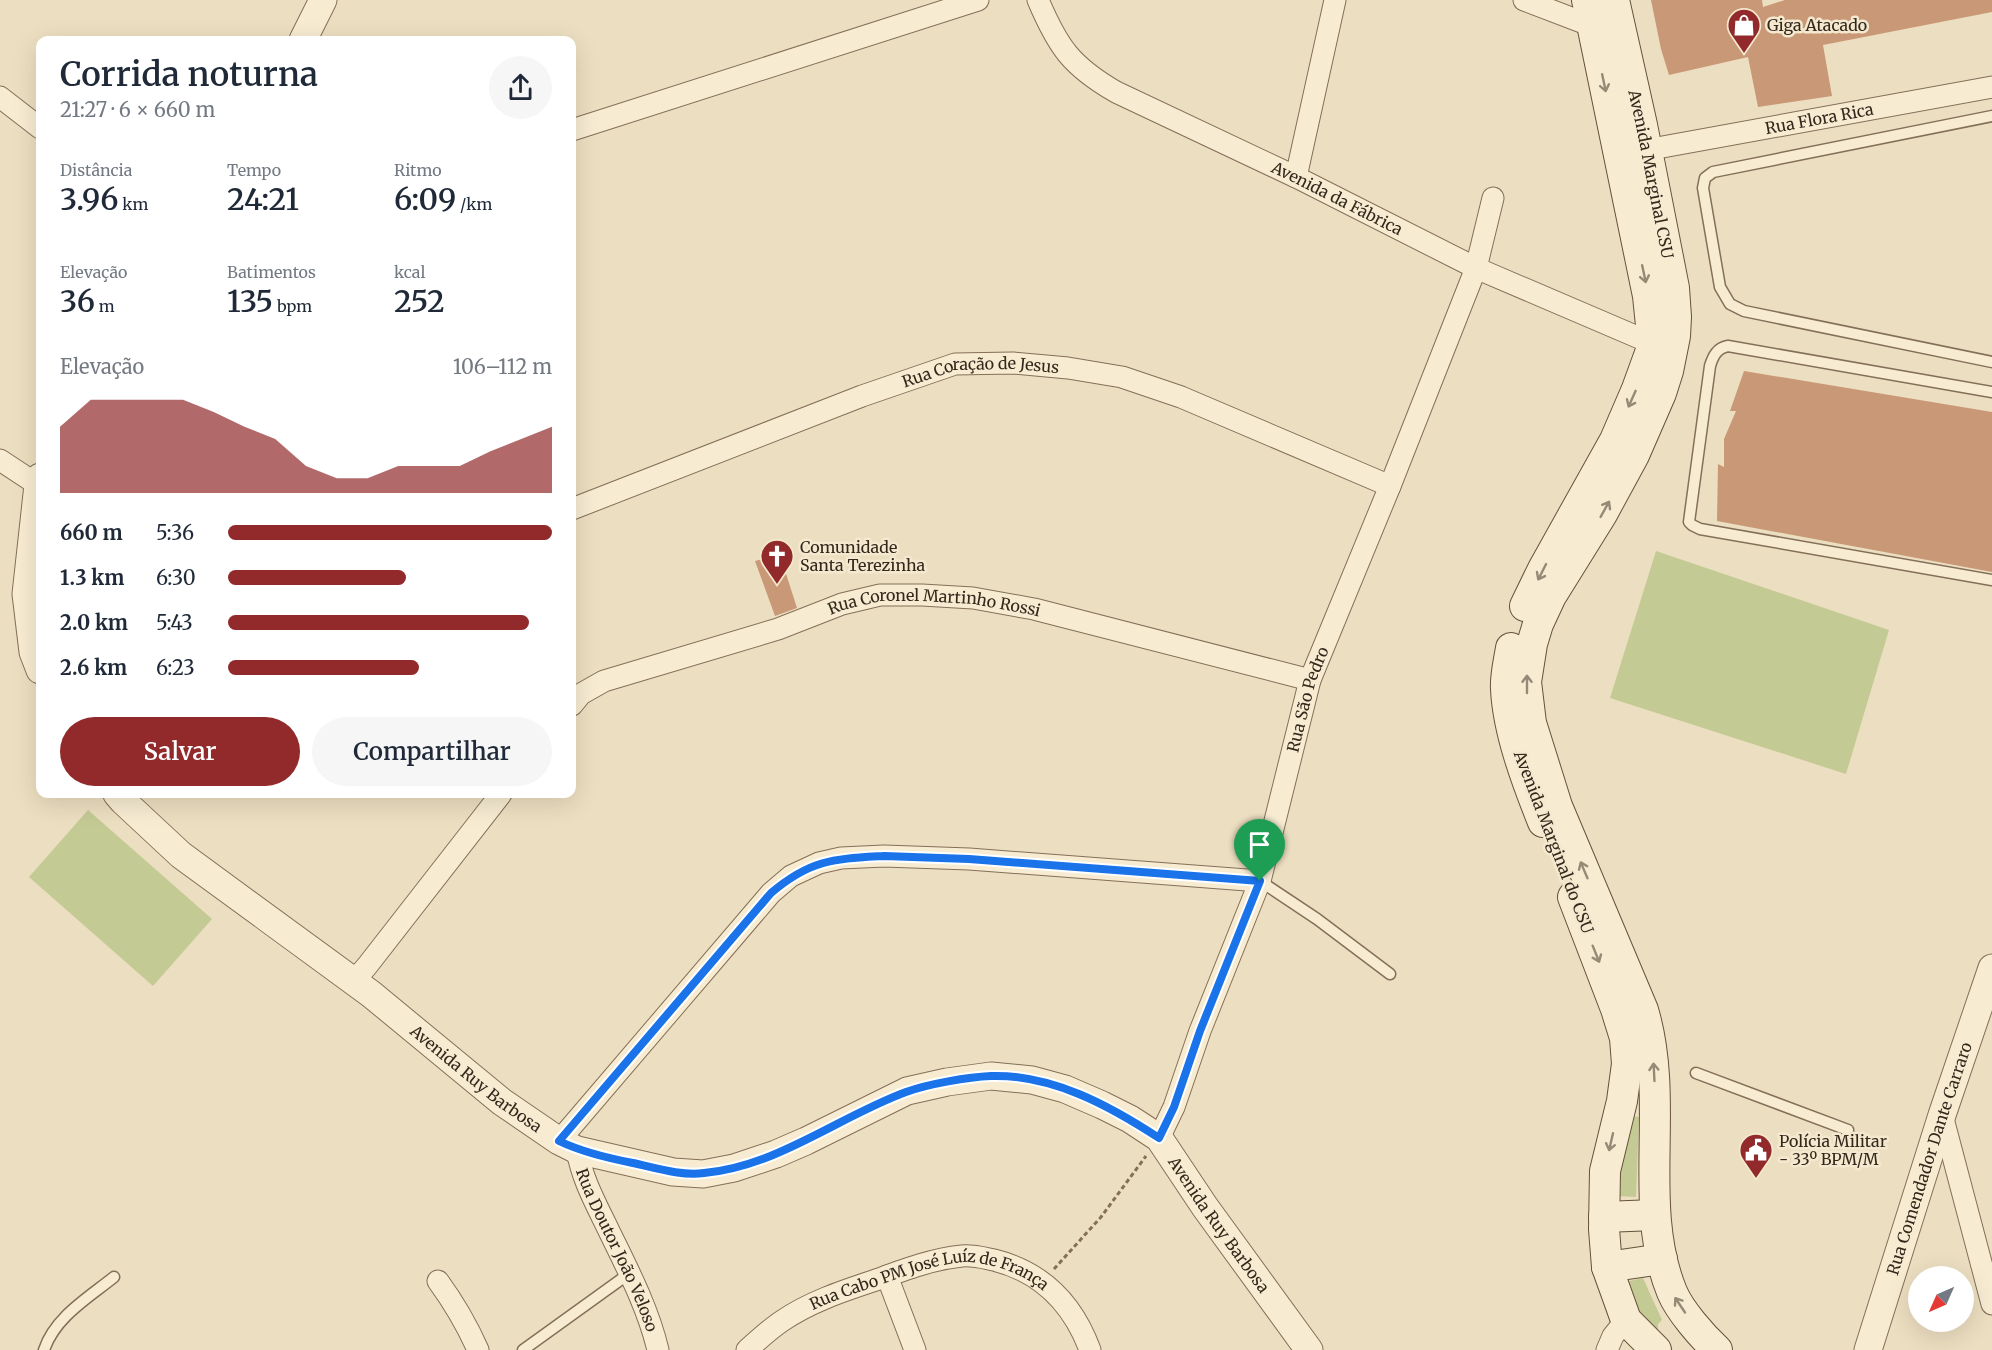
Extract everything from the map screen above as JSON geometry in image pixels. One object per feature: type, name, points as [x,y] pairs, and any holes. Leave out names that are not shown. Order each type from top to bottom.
[{"type":"main road","name":"Avenida Marginal CSU","points":[[1614,0],[1674,288],[1676,317],[1662,348]]},
{"type":"main road","name":"Avenida Marginal CSU","points":[[1590,13],[1648,296],[1662,348]]},
{"type":"main road","name":"Avenida Marginal do CSU","points":[[1662,348],[1661,393],[1634,455],[1602,514],[1551,596],[1532,644],[1526,682],[1531,723],[1557,806],[1643,1010],[1650,1033],[1656,1102],[1655,1215],[1662,1259],[1673,1294],[1706,1340],[1717,1350]]},
{"type":"main road","name":"Avenida Marginal do CSU","points":[[1656,1350],[1626,1320],[1607,1267],[1604,1217],[1605,1171],[1623,1101],[1627,1064],[1625,1038],[1600,962],[1524,772],[1512,729],[1506,689],[1507,668],[1519,620],[1543,569],[1615,440],[1637,389],[1662,348]]},
{"type":"main road","points":[[1604,1217],[1655,1215]]},
{"type":"main road","points":[[1607,1267],[1662,1259]]},
{"type":"street","points":[[305,36],[323,0]]},
{"type":"street","points":[[576,129],[978,0]]},
{"type":"street","name":"Avenida da Fábrica","points":[[1038,0],[1057,41],[1072,60],[1092,78],[1116,92],[1296,177],[1476,268],[1662,348]]},
{"type":"street","points":[[1296,177],[1335,0]]},
{"type":"street","points":[[1524,0],[1590,13]]},
{"type":"street","name":"Rua Flora Rica","points":[[1646,150],[1992,87]]},
{"type":"street","points":[[0,97],[36,125]]},
{"type":"street","name":"Rua São Pedro","points":[[1159,1138],[1174,1107],[1200,1031],[1260,881],[1310,680],[1476,268],[1493,198]]},
{"type":"street","name":"Rua Coração de Jesus","points":[[576,507],[862,396],[955,364],[1014,363],[1122,376],[1181,397],[1390,486]]},
{"type":"street","points":[[0,459],[36,479]]},
{"type":"street","points":[[36,507],[26,594],[33,652],[36,660]]},
{"type":"street","name":"Rua Coronel Martinho Rossi","points":[[576,700],[581,694],[604,681],[778,629],[842,604],[880,595],[973,598],[1035,609],[1310,680]]},
{"type":"street","name":"Avenida Ruy Barbosa","points":[[125,798],[181,855],[354,981],[502,1102],[568,1145],[673,1172],[703,1174],[734,1168],[796,1145],[907,1092],[947,1082],[991,1076],[1032,1080],[1065,1089],[1130,1119],[1159,1138],[1205,1207],[1309,1350]]},
{"type":"street","points":[[354,981],[498,798]]},
{"type":"street","points":[[568,1145],[771,893],[791,876],[819,863],[842,858],[884,856],[969,859],[1260,881]]},
{"type":"street","name":"Rua Comendador Dante Carraro","points":[[1868,1350],[1942,1115],[1992,968]]},
{"type":"street","points":[[1942,1115],[1992,1304]]},
{"type":"street","name":"Rua Doutor João Veloso","points":[[568,1145],[630,1273],[651,1323],[658,1350]]},
{"type":"street","name":"Rua Cabo PM José Luíz de França","points":[[747,1350],[782,1320],[838,1293],[919,1265],[966,1256],[1015,1265],[1043,1282],[1058,1296],[1073,1317],[1090,1350]]},
{"type":"street","points":[[887,1276],[915,1350]]},
{"type":"street","points":[[438,1281],[459,1312],[478,1350]]},
{"type":"street","points":[[1607,1350],[1613,1336],[1626,1320]]},
{"type":"lane","points":[[1992,116],[1713,172],[1705,178],[1703,188],[1720,287],[1730,304],[1744,311],[1992,362]]},
{"type":"lane","points":[[1992,392],[1728,346],[1722,347],[1716,352],[1710,366],[1689,522],[1700,529],[1992,580]]},
{"type":"lane","points":[[1260,881],[1317,919],[1390,974]]},
{"type":"lane","points":[[1696,1073],[1848,1130]]},
{"type":"lane","points":[[523,1350],[630,1273]]},
{"type":"lane","points":[[44,1350],[54,1331],[66,1316],[114,1277]]},
{"type":"path","points":[[1043,1282],[1101,1217],[1159,1138]]},
{"type":"green space","points":[[1656,551],[1889,630],[1846,774],[1610,698]]},
{"type":"green space","points":[[88,810],[212,919],[153,986],[29,877]]},
{"type":"green space","points":[[1631,1116],[1639,1117],[1636,1197],[1616,1196]]},
{"type":"green space","points":[[1643,1278],[1662,1320],[1658,1324],[1658,1336],[1673,1350],[1665,1350],[1638,1313],[1625,1282]]},
{"type":"building","name":"Giga Atacado","points":[[1651,0],[1762,0],[1763,7],[1785,0],[1992,0],[1992,12],[1823,45],[1832,96],[1758,107],[1748,57],[1669,75]]},
{"type":"building","points":[[1744,371],[1992,412],[1992,572],[1717,521],[1718,464],[1724,467],[1724,439],[1736,411],[1730,411]]},
{"type":"building","name":"Comunidade Santa Terezinha","points":[[780,555],[797,608],[775,616],[755,561]]},
{"type":"place","name":"Giga Atacado","points":[[1744,54]]},
{"type":"place","name":"Comunidade Santa Terezinha","points":[[777,585]]},
{"type":"place","name":"Polícia Militar - 33º BPM/M","points":[[1756,1179]]},
{"type":"route","points":[[884,856],[969,859],[1260,881],[1200,1031],[1169,1120],[1159,1138],[1130,1119],[1065,1089],[1032,1080],[991,1076],[947,1082],[907,1092],[776,1154],[734,1168],[703,1174],[673,1172],[603,1157],[577,1150],[559,1141],[771,893],[791,876],[819,863],[842,858],[884,856]]}]
